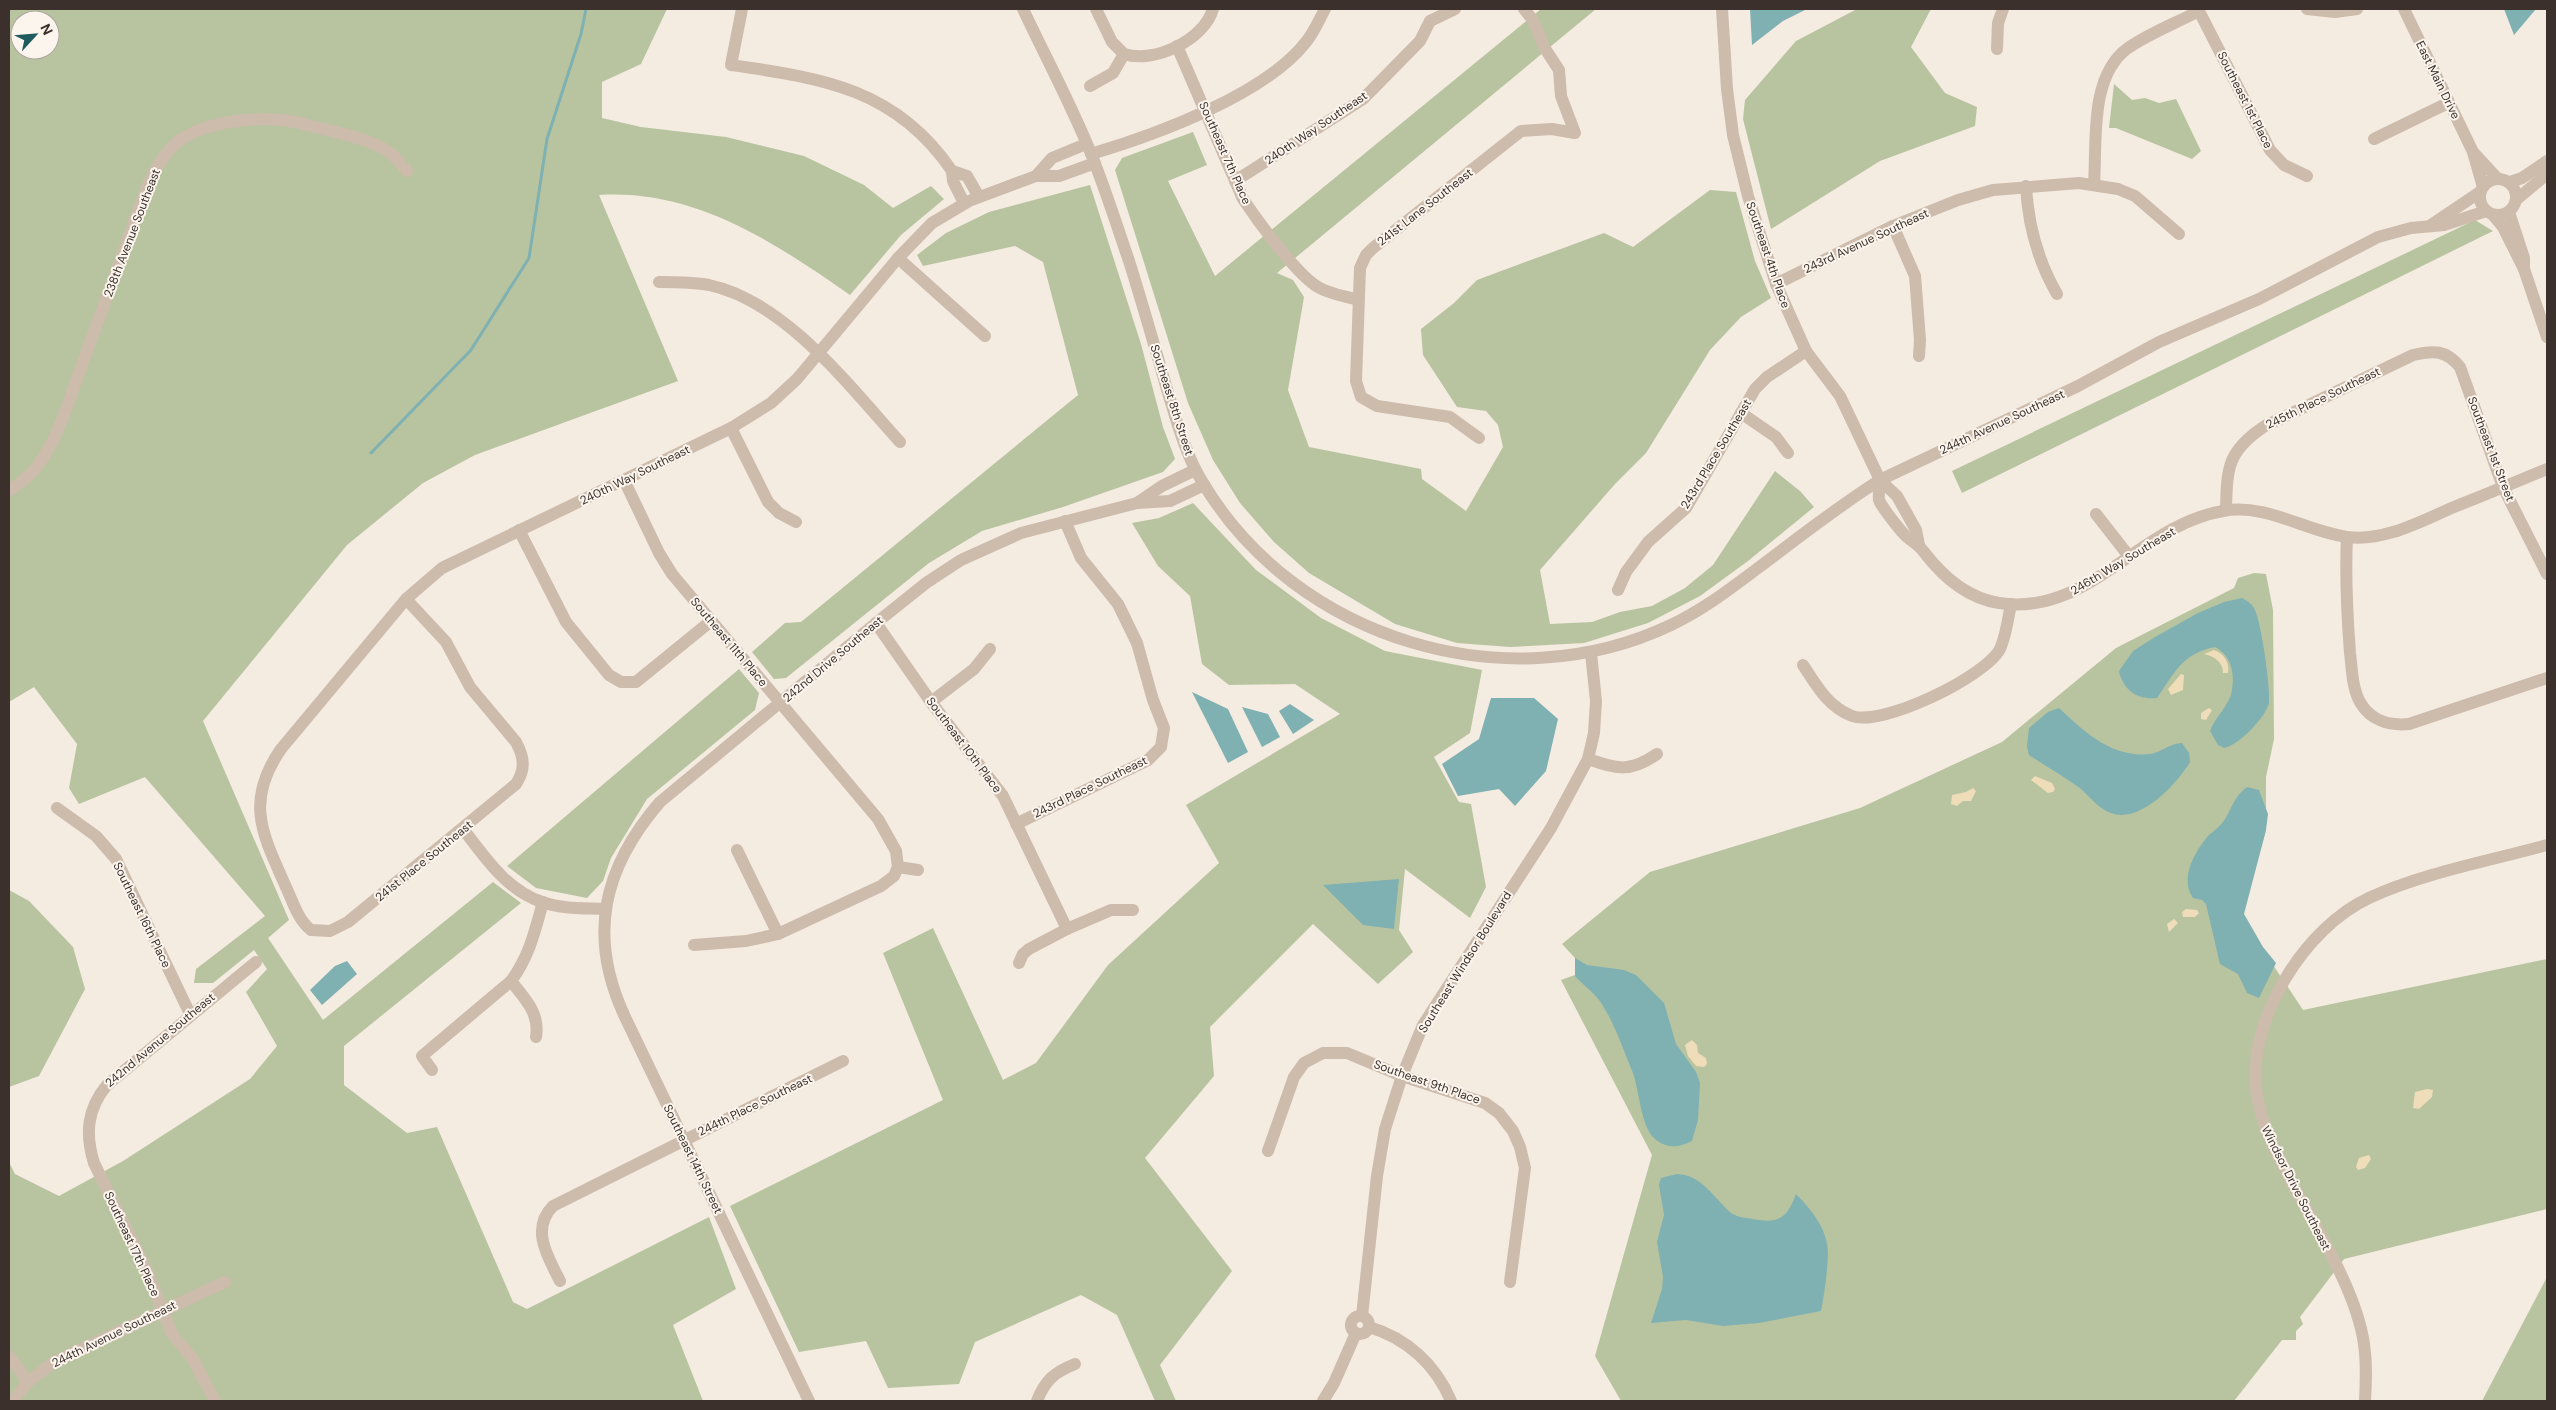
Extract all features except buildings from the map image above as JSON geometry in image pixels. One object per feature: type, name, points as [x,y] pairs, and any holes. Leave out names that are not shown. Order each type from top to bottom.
[{"type":"street","points":[[742,9],[731,65],[812,77],[862,94],[915,129],[941,155],[952,171],[954,181],[964,203]]},
{"type":"street","name":"Southeast 8th Street","points":[[1023,9],[1091,154],[1129,263],[1180,431],[1196,470],[1226,518],[1256,551],[1311,596],[1354,622],[1396,638],[1445,651],[1486,658],[1540,658],[1591,653]]},
{"type":"street","points":[[1096,9],[1112,42],[1124,54],[1140,56],[1177,46],[1204,26],[1210,18],[1212,9]]},
{"type":"street","name":"240th Way Southeast","points":[[1036,176],[1052,158],[1091,154],[1135,141],[1243,91],[1285,64],[1306,42],[1325,9]]},
{"type":"street","name":"240th Way Southeast","points":[[1235,181],[1363,99],[1420,40],[1430,21],[1455,9]]},
{"type":"street","name":"241st Lane Southeast","points":[[1479,438],[1450,417],[1377,406],[1361,397],[1356,381],[1360,268],[1366,255],[1373,248],[1521,131],[1552,129],[1575,133],[1561,96],[1559,70],[1544,47],[1533,20],[1524,9]]},
{"type":"street","name":"Southeast 4th Place","points":[[1722,9],[1732,135],[1748,196],[1776,284],[1806,351],[1840,396],[1880,480],[1897,496],[1916,530],[1919,545],[1933,564],[1956,586],[1988,601],[2011,604]]},
{"type":"street","points":[[1997,49],[1998,23],[2004,9]]},
{"type":"street","points":[[2306,9],[2335,12],[2357,9]]},
{"type":"street","name":"East Main Drive","points":[[2404,9],[2473,152],[2482,189]]},
{"type":"street","points":[[2094,184],[2099,97],[2103,80],[2110,68],[2126,50],[2141,40],[2199,10]]},
{"type":"street","name":"Southeast 1st Place","points":[[2199,10],[2270,150],[2284,165],[2307,176]]},
{"type":"street","name":"Southeast 7th Place","points":[[1177,46],[1235,181],[1254,216],[1303,275],[1319,288],[1358,300]]},
{"type":"street","points":[[1090,86],[1113,73],[1124,54]]},
{"type":"street","points":[[2374,139],[2448,103]]},
{"type":"street","name":"238th Avenue Southeast","points":[[9,491],[31,474],[54,439],[100,319],[144,194],[159,163],[171,148],[196,133],[233,121],[276,118],[297,122],[379,146],[395,157],[407,171]]},
{"type":"street","name":"East Main Drive","points":[[2473,152],[2504,180]]},
{"type":"street","name":"240th Way Southeast","points":[[304,925],[264,838],[260,823],[261,798],[268,772],[281,749],[406,599],[442,568],[731,428],[782,394],[898,258],[932,223],[964,203],[979,197],[1036,176],[1059,176],[1091,154]]},
{"type":"street","points":[[2547,160],[2522,178],[2490,180],[2482,189],[2480,202],[2503,227],[2524,269],[2547,337]]},
{"type":"street","points":[[952,171],[967,176],[979,197]]},
{"type":"street","points":[[2490,213],[2502,215],[2509,212],[2516,200],[2547,174]]},
{"type":"street","points":[[2504,180],[2516,190],[2516,200]]},
{"type":"street","name":"243rd Avenue Southeast","points":[[1776,284],[1893,226],[1958,200],[1993,190],[2054,184],[2094,184],[2118,189],[2135,196],[2179,234]]},
{"type":"street","points":[[2026,186],[2032,233],[2044,269],[2057,294]]},
{"type":"street","name":"244th Avenue Southeast","points":[[2431,225],[2482,189]]},
{"type":"street","points":[[2509,212],[2524,258],[2524,269]]},
{"type":"street","name":"244th Avenue Southeast","points":[[1591,653],[1633,641],[1671,625],[1703,608],[1852,498],[1880,480],[2078,386],[2159,342],[2276,291],[2378,237],[2395,231],[2431,225],[2444,225],[2490,213]]},
{"type":"street","points":[[1893,226],[1914,276],[1920,340],[1919,356]]},
{"type":"street","points":[[898,258],[986,336]]},
{"type":"street","points":[[659,282],[709,285],[745,297],[765,309],[819,352],[900,442]]},
{"type":"street","name":"243rd Place Southeast","points":[[1618,590],[1626,572],[1648,542],[1686,508],[1755,389],[1767,377],[1806,351]]},
{"type":"street","name":"245th Place Southeast","points":[[2226,510],[2227,477],[2230,462],[2241,444],[2252,434],[2413,355],[2427,351],[2446,353]]},
{"type":"street","name":"Southeast 1st Street","points":[[2446,353],[2460,367],[2503,487],[2547,574]]},
{"type":"street","points":[[1741,413],[1776,437],[1788,453]]},
{"type":"street","points":[[731,428],[768,502],[779,513],[796,522]]},
{"type":"street","name":"246th Way Southeast","points":[[2011,604],[2043,603],[2077,591],[2128,555],[2176,528],[2226,510],[2271,514],[2313,530],[2347,537],[2363,538],[2399,530],[2547,469]]},
{"type":"street","name":"242nd Drive Southeast","points":[[1136,503],[1162,486],[1196,470]]},
{"type":"street","name":"Southeast 11th Place","points":[[624,480],[659,553],[672,574],[878,819],[896,851],[898,867]]},
{"type":"street","name":"242nd Drive Southeast","points":[[604,910],[623,853],[660,802],[926,583],[960,560],[1021,533],[1136,503],[1170,501],[1204,485]]},
{"type":"street","points":[[2096,514],[2128,555]]},
{"type":"street","name":"243rd Place Southeast","points":[[1016,824],[1148,760],[1161,747],[1164,728],[1153,700],[1137,643],[1118,604],[1082,558],[1066,520]]},
{"type":"street","points":[[519,530],[566,622],[614,679],[628,683],[636,682],[711,621]]},
{"type":"street","points":[[2347,537],[2345,589],[2352,673],[2359,700],[2372,716],[2386,723],[2398,725],[2415,723],[2547,678]]},
{"type":"street","name":"241st Place Southeast","points":[[304,925],[311,930],[320,932],[339,928],[463,829],[516,784],[521,777],[523,760],[516,742],[466,680],[446,642],[406,599]]},
{"type":"street","points":[[1803,664],[1822,694],[1842,712],[1854,717],[1870,719],[1890,714],[1964,680],[1989,662],[1999,649],[2011,604]]},
{"type":"street","name":"Southeast 10th Place","points":[[876,623],[931,702],[992,781],[1016,824],[1067,928]]},
{"type":"street","points":[[931,702],[974,668],[990,649]]},
{"type":"street","name":"Southeast Windsor Boulevard","points":[[1362,1316],[1377,1176],[1385,1129],[1402,1076],[1423,1025],[1550,828],[1588,759],[1594,733],[1596,701],[1591,653]]},
{"type":"street","points":[[1588,759],[1614,768],[1628,768],[1644,764],[1657,754]]},
{"type":"street","name":"Southeast 16th Place","points":[[57,808],[96,836],[116,859],[190,1014]]},
{"type":"street","points":[[463,829],[495,870],[523,893],[543,902],[604,910]]},
{"type":"street","name":"Windsor Drive Southeast","points":[[2365,1401],[2367,1372],[2365,1349],[2356,1313],[2345,1285],[2274,1149],[2261,1118],[2256,1085],[2258,1050],[2266,1021],[2297,959],[2320,933],[2344,912],[2368,898],[2394,888],[2547,845]]},
{"type":"street","points":[[737,850],[778,934]]},
{"type":"street","points":[[694,945],[746,942],[778,934],[881,886],[894,876],[898,867],[918,870]]},
{"type":"street","points":[[432,1070],[422,1056],[510,981],[527,958],[543,902]]},
{"type":"street","name":"Southeast 14th Street","points":[[604,910],[605,957],[610,981],[621,1008],[809,1401]]},
{"type":"street","points":[[1019,963],[1023,954],[1029,949],[1067,928],[1111,910],[1133,910]]},
{"type":"street","name":"242nd Avenue Southeast","points":[[88,1134],[93,1108],[98,1095],[107,1084],[190,1014],[256,962]]},
{"type":"street","points":[[510,981],[532,1009],[538,1024],[536,1037]]},
{"type":"street","name":"Southeast 9th Place","points":[[1268,1151],[1294,1077],[1304,1064],[1314,1057],[1332,1051],[1346,1053],[1402,1076],[1485,1103],[1499,1113],[1513,1131],[1520,1147],[1525,1168],[1510,1282]]},
{"type":"street","name":"244th Place Southeast","points":[[560,1281],[542,1241],[542,1221],[545,1214],[565,1199],[843,1061]]},
{"type":"street","name":"Southeast 17th Place","points":[[88,1134],[94,1163],[147,1272],[172,1334],[193,1359],[214,1401]]},
{"type":"street","name":"244th Avenue Southeast","points":[[12,1401],[28,1382],[54,1362],[225,1282]]},
{"type":"street","points":[[1362,1316],[1369,1322],[1369,1328],[1364,1333],[1356,1333],[1352,1326],[1352,1320],[1362,1316]]},
{"type":"street","points":[[1369,1328],[1403,1342],[1421,1356],[1436,1373],[1451,1401]]},
{"type":"street","points":[[1323,1401],[1334,1383],[1356,1333]]},
{"type":"street","points":[[9,1356],[28,1382]]},
{"type":"street","points":[[1037,1401],[1049,1378],[1058,1371],[1075,1364]]},
{"type":"green space","points":[[9,9],[667,9],[641,64],[602,82],[602,118],[641,127],[726,137],[804,156],[864,185],[893,208],[931,186],[944,199],[901,235],[850,295],[762,238],[701,210],[668,201],[634,195],[599,195],[678,381],[475,455],[423,483],[347,545],[203,721],[289,920],[268,938],[323,1020],[493,882],[521,903],[344,1046],[344,1085],[407,1133],[437,1127],[513,1302],[527,1309],[709,1217],[736,1289],[673,1325],[703,1401],[9,1401],[9,1162],[15,1174],[59,1196],[123,1161],[250,1079],[277,1046],[246,992],[267,969],[254,950],[213,983],[194,983],[196,969],[265,916],[145,777],[79,804],[69,788],[77,744],[34,687],[9,702]]},
{"type":"green space","points":[[1541,9],[1596,9],[1277,273],[1293,280],[1304,297],[1288,390],[1309,447],[1421,469],[1422,479],[1466,511],[1503,447],[1498,425],[1486,411],[1457,407],[1423,355],[1421,329],[1454,303],[1477,280],[1604,233],[1633,247],[1710,190],[1736,192],[1755,261],[1771,298],[1741,317],[1710,350],[1646,453],[1615,484],[1540,570],[1550,624],[1592,622],[1620,612],[1652,606],[1685,588],[1713,565],[1775,471],[1800,491],[1814,507],[1748,561],[1700,596],[1648,623],[1584,643],[1510,647],[1457,643],[1395,624],[1309,573],[1274,542],[1240,503],[1213,460],[1188,403],[1115,170],[1122,158],[1193,132],[1207,165],[1168,181],[1215,276]]},
{"type":"green space","points":[[1857,9],[1931,9],[1911,47],[1945,93],[1977,107],[1975,126],[1880,161],[1771,229],[1743,119],[1745,100],[1796,41]]},
{"type":"green space","points":[[2114,84],[2132,100],[2145,98],[2159,103],[2176,99],[2201,151],[2192,159],[2116,128],[2109,128]]},
{"type":"green space","points":[[1090,185],[1141,344],[1163,427],[1175,459],[1163,472],[1063,507],[982,531],[929,563],[786,678],[774,679],[752,652],[785,623],[801,622],[1078,395],[1043,262],[1015,246],[923,266],[917,255],[946,233],[989,212]]},
{"type":"green space","points":[[2475,220],[2493,231],[1962,493],[1952,471]]},
{"type":"green space","points":[[1193,503],[1256,570],[1321,618],[1385,651],[1482,670],[1470,733],[1434,757],[1459,802],[1471,804],[1486,887],[1470,918],[1405,869],[1399,930],[1413,952],[1378,984],[1313,924],[1210,1027],[1214,1076],[1145,1158],[1232,1271],[1160,1365],[1176,1401],[1155,1401],[1117,1315],[1081,1295],[975,1342],[959,1384],[888,1388],[866,1341],[799,1352],[730,1206],[943,1100],[883,953],[933,928],[1003,1080],[1036,1063],[1108,965],[1219,863],[1186,805],[1340,714],[1295,684],[1229,685],[1202,664],[1190,596],[1158,566],[1132,523],[1159,518]]},
{"type":"green space","points":[[2254,573],[2266,574],[2273,610],[2274,739],[2266,777],[2266,830],[2242,918],[2303,1010],[2547,959],[2547,1209],[2344,1259],[2300,1317],[2303,1324],[2296,1331],[2296,1340],[2282,1340],[2234,1401],[1621,1401],[1595,1356],[1652,1155],[1561,980],[1575,975],[1575,958],[1562,944],[1650,872],[1860,808],[2002,742],[2116,648],[2234,588],[2238,578]]},
{"type":"green space","points":[[739,669],[759,693],[755,710],[647,799],[611,858],[603,881],[587,898],[536,888],[507,866]]},
{"type":"green space","points":[[9,890],[29,901],[73,947],[85,989],[39,1076],[9,1087]]},
{"type":"green space","points":[[2547,1277],[2547,1401],[2482,1401]]},
{"type":"sand","points":[[2214,650],[2221,653],[2226,659],[2228,673],[2223,673],[2223,669],[2217,660],[2204,654]]},
{"type":"sand","points":[[2181,674],[2184,675],[2183,690],[2171,695],[2168,689]]},
{"type":"sand","points":[[2209,708],[2212,710],[2206,720],[2201,719],[2201,713]]},
{"type":"sand","points":[[2035,776],[2052,783],[2055,789],[2053,792],[2048,793],[2031,780]]},
{"type":"sand","points":[[1973,788],[1976,791],[1971,801],[1963,801],[1957,806],[1951,804],[1952,795],[1966,792]]},
{"type":"sand","points":[[2186,909],[2197,910],[2199,913],[2195,917],[2183,917],[2182,912]]},
{"type":"sand","points":[[2174,919],[2178,923],[2169,932],[2167,924]]},
{"type":"sand","points":[[1692,1040],[1697,1045],[1698,1053],[1706,1058],[1707,1064],[1704,1067],[1696,1066],[1688,1056],[1685,1045]]},
{"type":"sand","points":[[2427,1089],[2433,1090],[2432,1097],[2419,1109],[2413,1108],[2415,1092]]},
{"type":"sand","points":[[2369,1155],[2371,1159],[2365,1168],[2358,1170],[2356,1167],[2359,1158]]},
{"type":"water","points":[[1750,9],[1807,9],[1783,21],[1752,45]]},
{"type":"water","points":[[2504,9],[2536,9],[2514,35]]},
{"type":"water","points":[[2242,598],[2254,608],[2260,626],[2267,670],[2269,703],[2263,716],[2244,737],[2224,748],[2218,745],[2210,731],[2228,701],[2232,690],[2233,677],[2231,665],[2220,650],[2215,647],[2204,650],[2187,659],[2174,673],[2157,698],[2143,697],[2132,692],[2124,684],[2119,671],[2133,651],[2155,637],[2198,613],[2224,602]]},
{"type":"water","points":[[1192,692],[1228,709],[1248,752],[1228,763]]},
{"type":"water","points":[[1491,698],[1534,698],[1558,719],[1546,771],[1515,806],[1499,789],[1458,796],[1442,764],[1479,739]]},
{"type":"water","points":[[1290,704],[1314,720],[1293,734],[1279,711]]},
{"type":"water","points":[[1242,707],[1268,714],[1280,737],[1262,747]]},
{"type":"water","points":[[2059,708],[2089,734],[2111,748],[2136,754],[2150,754],[2174,744],[2182,743],[2189,753],[2190,762],[2176,781],[2156,800],[2134,813],[2122,815],[2111,813],[2099,806],[2081,789],[2029,755],[2027,746],[2029,728],[2048,712]]},
{"type":"water","points":[[2247,787],[2259,790],[2268,814],[2266,830],[2244,914],[2263,947],[2276,963],[2259,998],[2247,993],[2238,974],[2220,964],[2206,904],[2202,900],[2193,898],[2188,882],[2188,873],[2194,857],[2209,835],[2223,822],[2236,799]]},
{"type":"water","points":[[1399,879],[1394,929],[1363,925],[1323,885]]},
{"type":"water","points":[[1575,958],[1587,965],[1624,970],[1636,975],[1664,1003],[1676,1044],[1696,1072],[1700,1083],[1698,1120],[1692,1141],[1682,1145],[1668,1146],[1659,1142],[1650,1132],[1643,1117],[1633,1073],[1618,1035],[1599,1000],[1575,976]]},
{"type":"water","points":[[347,961],[357,974],[322,1005],[310,990],[335,966]]},
{"type":"water","points":[[1677,1174],[1693,1178],[1707,1188],[1731,1213],[1745,1218],[1776,1220],[1789,1209],[1796,1194],[1819,1223],[1827,1244],[1827,1267],[1821,1311],[1759,1323],[1723,1326],[1686,1320],[1651,1323],[1662,1289],[1663,1277],[1657,1242],[1664,1215],[1659,1185],[1661,1178]]},
{"type":"waterway","points":[[371,453],[471,350],[529,258],[547,139],[581,34],[586,9]]}]
